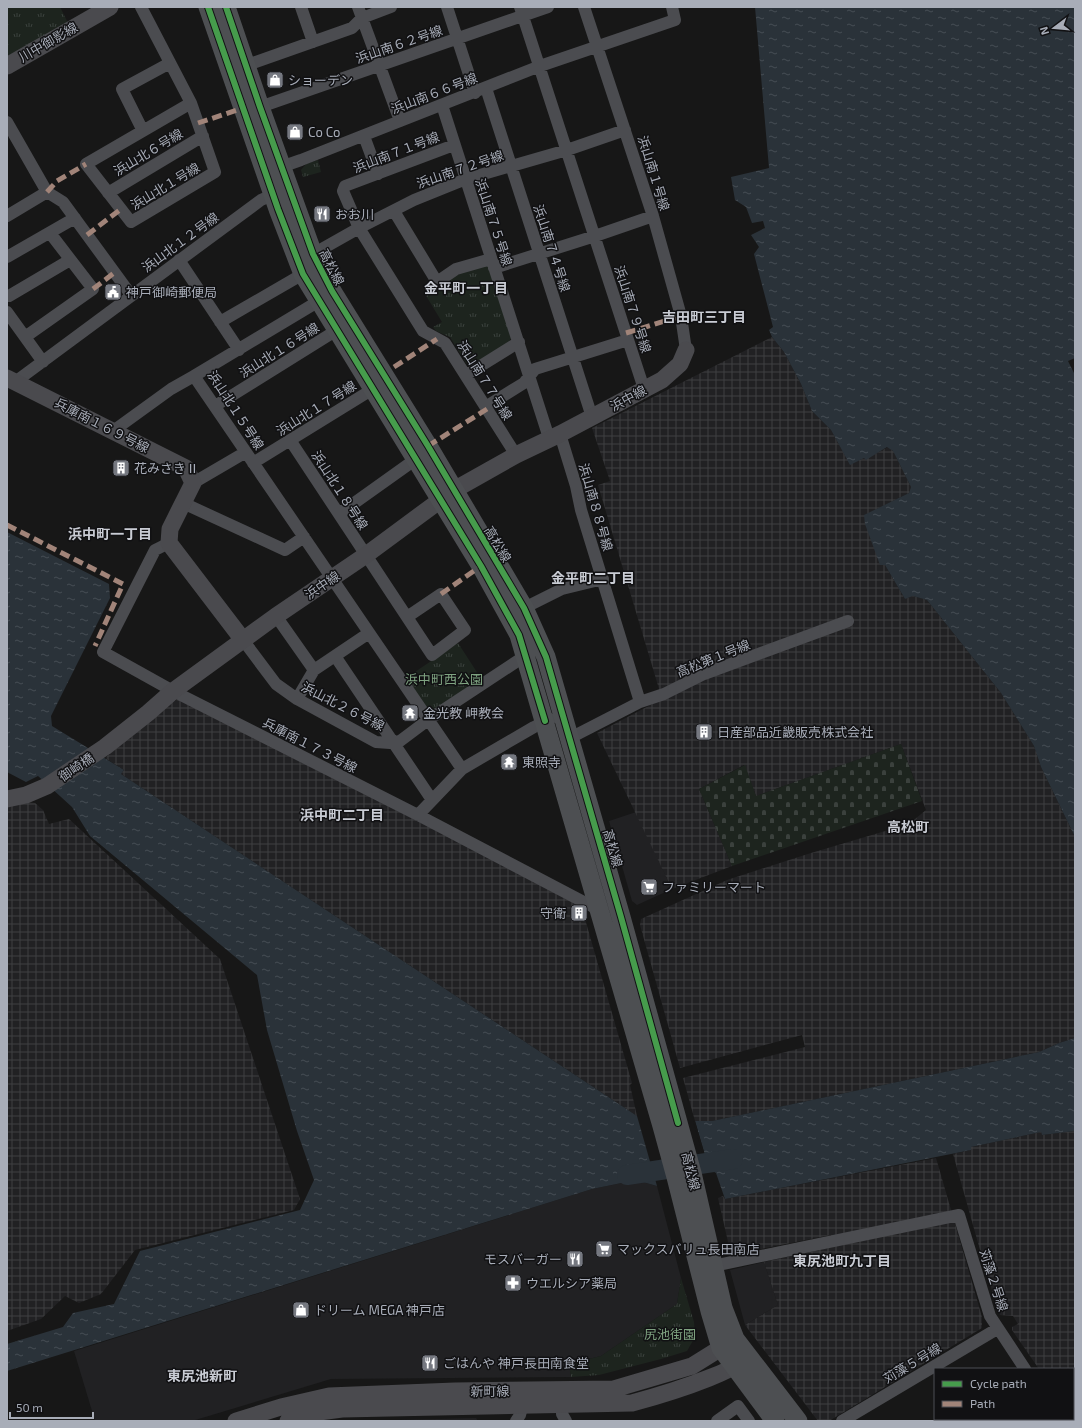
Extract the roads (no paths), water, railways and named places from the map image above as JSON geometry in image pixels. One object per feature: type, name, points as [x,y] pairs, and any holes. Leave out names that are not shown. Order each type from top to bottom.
[{"type":"main road","name":"高松線","points":[[208,7],[281,192],[332,291],[428,446],[447,496],[481,566],[518,634],[600,910],[670,1124]]},
{"type":"main road","name":"高松線","points":[[226,7],[281,167],[281,192],[303,274],[416,459],[447,496],[524,608],[546,657],[564,715],[621,917],[670,1124],[684,1175],[713,1266],[723,1308],[728,1343]]},
{"type":"main road","name":"高松線","points":[[684,1175],[710,1311],[728,1343],[742,1361],[798,1421]]},
{"type":"main road","name":"高松線","points":[[742,1361],[775,1421]]},
{"type":"street","name":"川中御影線","points":[[7,66],[110,7]]},
{"type":"street","name":"浜山北１号線","points":[[141,7],[191,103],[216,172],[131,222],[86,164],[191,103]]},
{"type":"street","points":[[301,7],[313,42]]},
{"type":"street","points":[[360,13],[391,7]]},
{"type":"street","name":"浜山南７４号線","points":[[447,7],[458,38],[511,166],[592,417]]},
{"type":"street","name":"浜山南６２号線","points":[[260,107],[458,38],[522,11],[548,7]]},
{"type":"street","name":"浜山南１号線","points":[[584,7],[653,216],[682,316],[686,350]]},
{"type":"street","name":"浜山南６６号線","points":[[281,167],[364,136],[540,66],[675,20],[672,7]]},
{"type":"street","name":"浜山南７９号線","points":[[522,11],[644,389]]},
{"type":"street","points":[[247,65],[352,28],[360,13]]},
{"type":"street","points":[[360,13],[400,121]]},
{"type":"street","points":[[143,131],[122,89],[170,63]]},
{"type":"street","name":"浜山南７５号線","points":[[442,105],[529,376],[555,436]]},
{"type":"street","points":[[7,122],[47,192],[63,202],[131,296]]},
{"type":"street","name":"浜山南７２号線","points":[[313,254],[359,228],[414,200],[466,179],[567,150],[625,130]]},
{"type":"street","name":"浜山北６号線","points":[[108,193],[203,136]]},
{"type":"street","points":[[364,136],[378,174]]},
{"type":"street","name":"浜山南７１号線","points":[[359,228],[343,191],[345,186],[454,145]]},
{"type":"street","points":[[7,216],[47,192]]},
{"type":"street","name":"浜山北１２号線","points":[[11,380],[43,362],[261,200],[281,192]]},
{"type":"street","points":[[394,211],[437,282],[456,269],[539,254],[653,216]]},
{"type":"street","points":[[7,257],[75,218]]},
{"type":"street","name":"浜山南７７号線","points":[[359,228],[423,331],[445,343],[516,455]]},
{"type":"street","points":[[25,337],[93,289],[50,233]]},
{"type":"street","points":[[8,296],[70,260]]},
{"type":"street","points":[[179,260],[239,350]]},
{"type":"street","points":[[220,322],[303,274]]},
{"type":"street","name":"浜山北１５号線","points":[[319,301],[194,376],[462,769]]},
{"type":"street","points":[[7,312],[43,362]]},
{"type":"street","name":"浜山北１６号線","points":[[215,406],[337,330]]},
{"type":"street","points":[[487,408],[490,404],[524,383],[535,369],[628,340]]},
{"type":"street","points":[[466,375],[518,342]]},
{"type":"street","name":"浜中線","points":[[105,747],[173,692],[243,640],[366,555],[447,496],[516,455],[662,380],[680,364],[686,350]]},
{"type":"street","points":[[113,431],[171,388],[194,376]]},
{"type":"street","name":"兵庫南１６９号線","points":[[11,380],[186,468],[193,483]]},
{"type":"street","name":"浜山北１７号線","points":[[253,463],[373,389]]},
{"type":"street","name":"浜山南８８号線","points":[[555,436],[576,486],[581,510],[640,702]]},
{"type":"street","name":"浜山北１８号線","points":[[290,440],[432,655],[465,630],[441,594],[407,617]]},
{"type":"street","points":[[243,640],[169,543],[170,529],[193,483],[246,452]]},
{"type":"street","points":[[339,514],[416,459]]},
{"type":"street","points":[[183,503],[285,550],[304,538]]},
{"type":"street","name":"兵庫南１７３号線","points":[[169,543],[155,550],[103,652],[173,692],[418,815],[600,910],[621,917]]},
{"type":"street","points":[[524,608],[562,589],[603,579]]},
{"type":"street","points":[[276,616],[314,670]]},
{"type":"street","name":"高松第１号線","points":[[570,738],[640,702],[664,694],[704,674],[848,621]]},
{"type":"street","points":[[297,699],[314,670],[369,633]]},
{"type":"street","name":"浜山北２６号線","points":[[243,640],[276,684],[297,699],[376,742],[400,741],[428,720],[525,656]]},
{"type":"street","points":[[335,656],[432,800]]},
{"type":"street","points":[[418,815],[462,769],[545,721],[564,715]]},
{"type":"street","name":"御崎橋","points":[[7,798],[26,795],[47,786],[105,747]]},
{"type":"street","name":"苅藻２号線","points":[[713,1266],[959,1216],[990,1316],[997,1329],[1024,1368]]},
{"type":"street","name":"苅藻５号線","points":[[842,1421],[997,1329]]},
{"type":"street","name":"新町線","points":[[236,1421],[281,1407],[329,1396],[455,1391],[614,1389],[692,1366],[728,1343]]},
{"type":"street","name":"新町線","points":[[288,1421],[321,1417],[342,1409],[523,1404],[632,1403],[660,1395],[742,1361]]},
{"type":"street","points":[[516,1421],[520,1415],[523,1404]]},
{"type":"street","points":[[563,1404],[562,1414],[566,1421]]},
{"type":"street","points":[[717,1421],[738,1406],[749,1421]]},
{"type":"water","points":[[755,7],[1075,7],[1075,358],[1068,361],[1075,375],[1075,837],[1041,767],[1034,746],[1001,693],[927,600],[913,596],[905,599],[885,565],[880,565],[865,524],[864,515],[909,493],[911,487],[893,451],[887,447],[866,460],[864,458],[850,465],[831,430],[812,411],[801,384],[784,352],[772,337],[769,330],[773,327],[754,254],[759,247],[751,235],[765,228],[763,221],[752,223],[746,207],[735,200],[731,177],[769,168]]},
{"type":"water","points":[[7,532],[109,584],[110,598],[51,716],[52,726],[124,770],[121,774],[637,1116],[657,1186],[636,1180],[592,1189],[7,1371],[7,1344],[63,1327],[73,1313],[114,1304],[140,1251],[300,1210],[314,1180],[297,1131],[267,1030],[257,975],[90,836],[72,807],[38,776],[26,782],[7,772]]},
{"type":"water","points":[[1075,1038],[1075,1131],[1042,1135],[1041,1132],[971,1147],[971,1150],[725,1199],[716,1173],[709,1169],[695,1121],[712,1121],[1039,1052]]},
{"type":"waterway","points":[[627,1175],[733,1159]]},
{"type":"place","name":"ショーデン","points":[[275,80]]},
{"type":"place","name":"Co Co","points":[[295,132]]},
{"type":"place","name":"おお川","points":[[322,214]]},
{"type":"place","name":"神戸御崎郵便局","points":[[113,292]]},
{"type":"place","name":"花みさきⅡ","points":[[121,468]]},
{"type":"place","name":"金光教 岬教会","points":[[410,713]]},
{"type":"place","name":"日産部品近畿販売株式会社","points":[[704,732]]},
{"type":"place","name":"東照寺","points":[[509,762]]},
{"type":"place","name":"ファミリーマート","points":[[649,887]]},
{"type":"place","name":"守衛","points":[[579,913]]},
{"type":"place","name":"マックスバリュ長田南店","points":[[604,1249]]},
{"type":"place","name":"モスバーガー","points":[[575,1259]]},
{"type":"place","name":"ウエルシア薬局","points":[[513,1283]]},
{"type":"place","name":"ドリーム MEGA 神戸店","points":[[301,1310]]},
{"type":"place","name":"ごはんや 神戸長田南食堂","points":[[430,1363]]},
{"type":"district","name":"金平町一丁目","points":[[466,288]]},
{"type":"district","name":"吉田町三丁目","points":[[704,317]]},
{"type":"district","name":"浜中町一丁目","points":[[110,534]]},
{"type":"district","name":"金平町二丁目","points":[[593,578]]},
{"type":"district","name":"浜中町二丁目","points":[[342,815]]},
{"type":"district","name":"高松町","points":[[908,827]]},
{"type":"district","name":"東尻池町九丁目","points":[[842,1261]]},
{"type":"district","name":"東尻池新町","points":[[202,1376]]},
{"type":"park label","name":"浜中町西公園","points":[[444,679]]},
{"type":"park label","name":"尻池街園","points":[[670,1334]]}]
